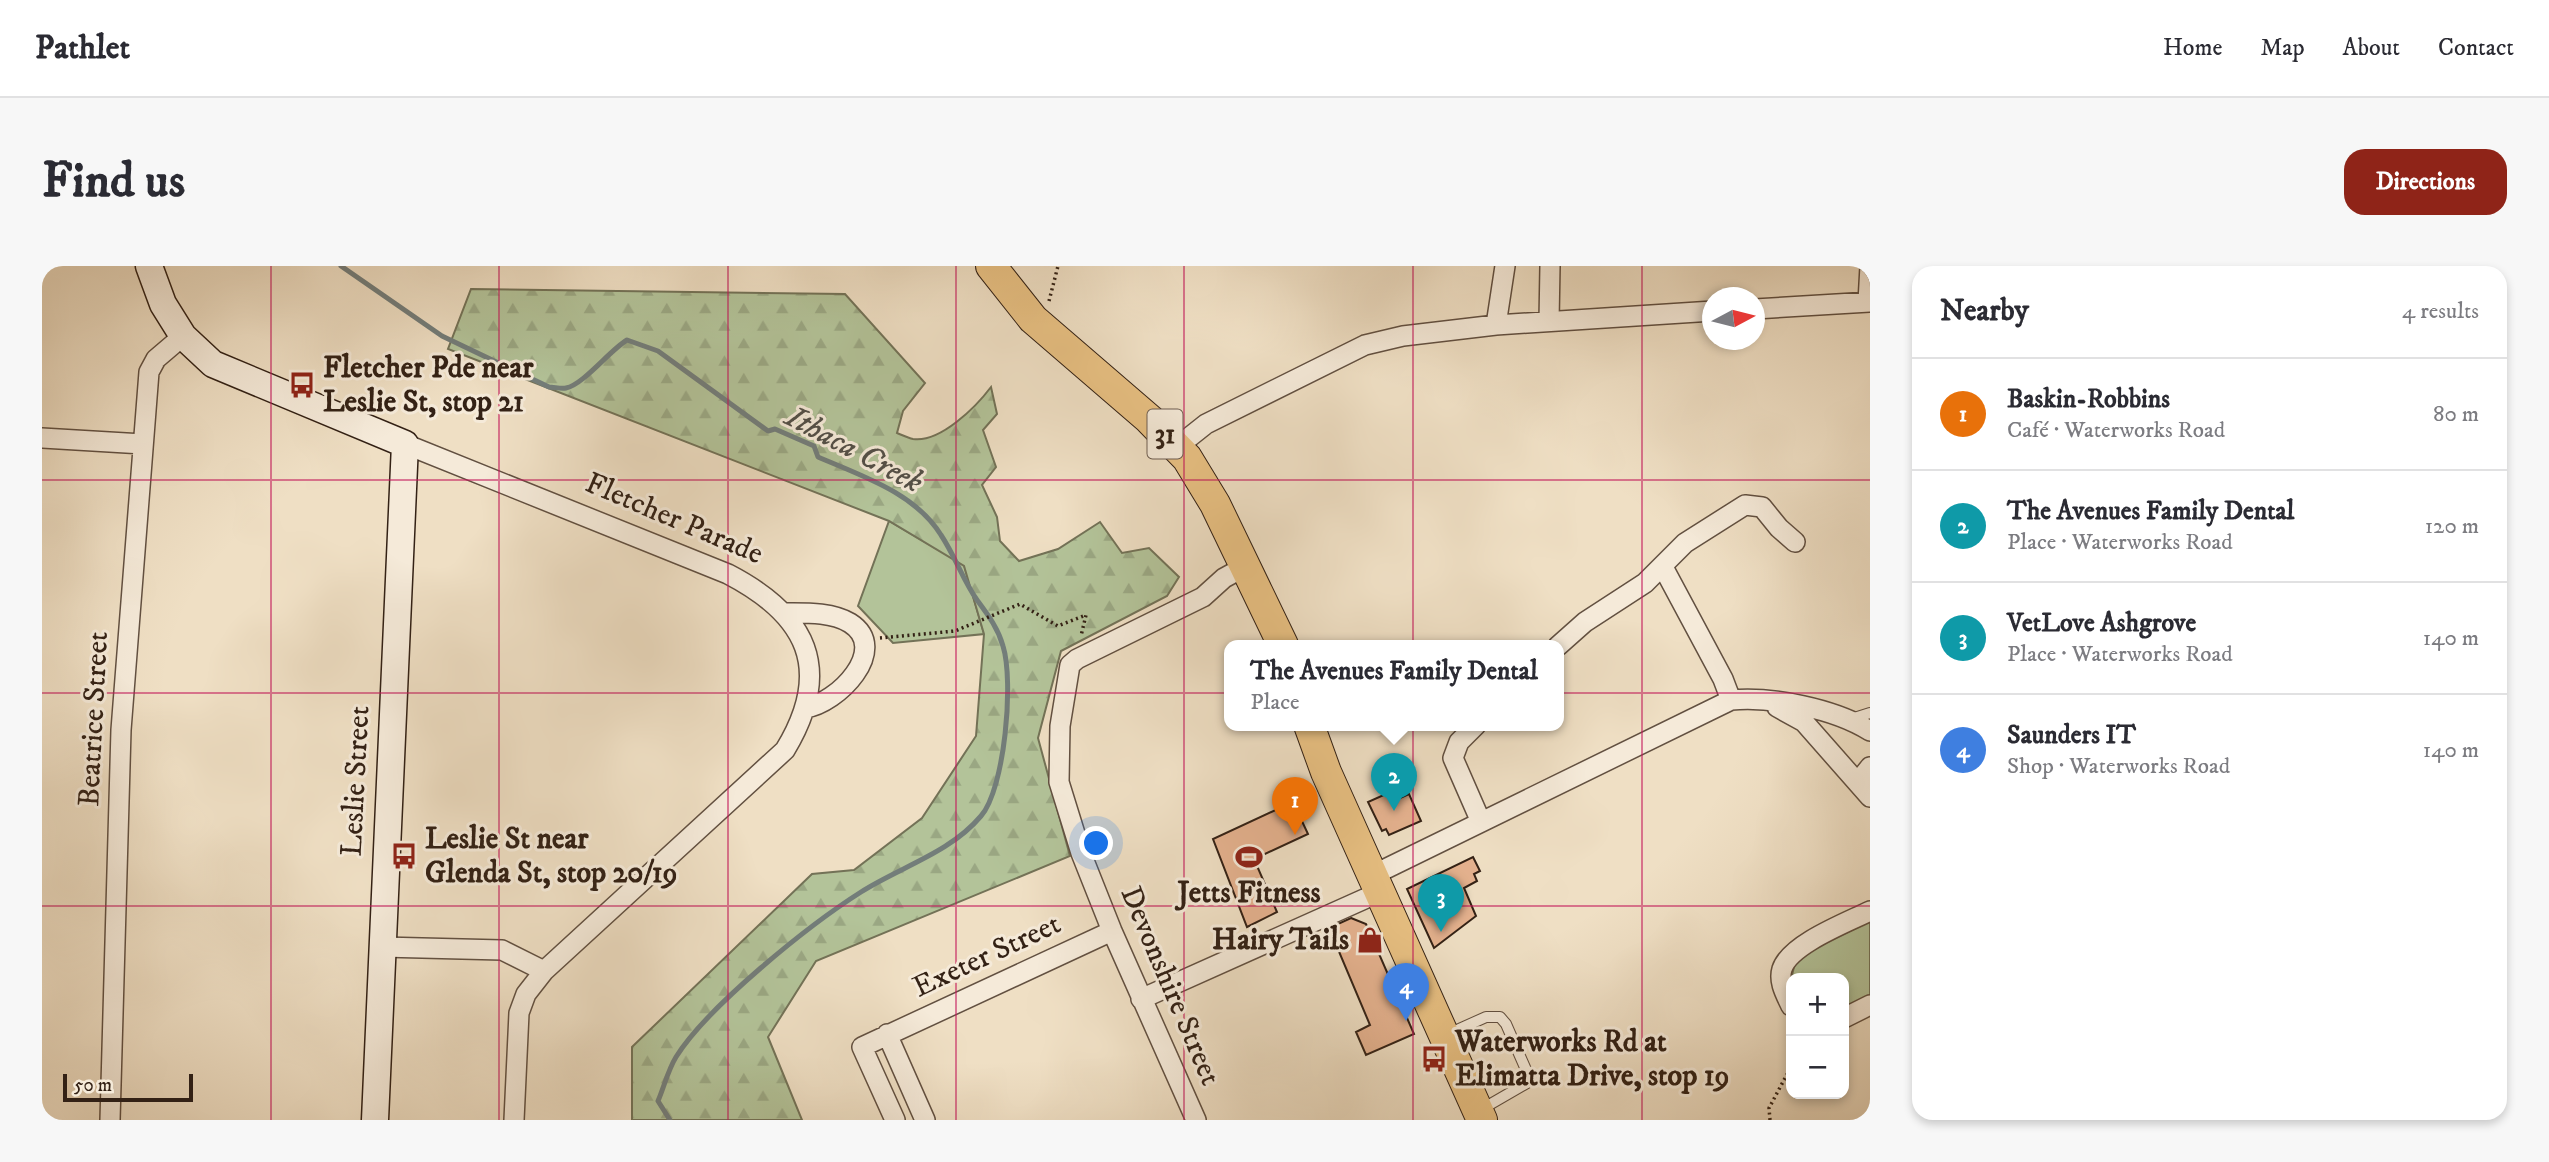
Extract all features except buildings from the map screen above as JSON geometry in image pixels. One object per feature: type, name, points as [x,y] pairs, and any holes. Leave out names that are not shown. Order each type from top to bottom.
[{"type":"main road","name":"31","points":[[991,266],[1032,319],[1177,446],[1206,488],[1281,640]]},
{"type":"main road","points":[[1311,731],[1326,772],[1480,1115]]},
{"type":"street","name":"Fletcher Parade","points":[[149,266],[163,304],[183,336],[213,364],[728,575],[760,591],[786,613],[799,633],[807,656],[810,678],[805,708],[785,750],[544,971],[526,994],[519,1013],[514,1120]]},
{"type":"street","points":[[1496,325],[1505,266]]},
{"type":"street","points":[[1549,321],[1550,266]]},
{"type":"street","points":[[1765,308],[1869,302],[1870,266]]},
{"type":"street","points":[[1177,446],[1206,424],[1365,345],[1403,336],[1496,325],[1702,313]]},
{"type":"street","name":"Beatrice Street","points":[[110,1120],[121,730],[149,372],[156,359],[183,336]]},
{"type":"street","points":[[42,438],[143,444]]},
{"type":"street","name":"Leslie Street","points":[[375,1120],[405,444]]},
{"type":"street","points":[[1564,641],[1585,622],[1645,583],[1685,543],[1747,505],[1762,508],[1795,542]]},
{"type":"street","points":[[1077,659],[1203,597],[1224,578],[1246,566]]},
{"type":"street","points":[[1663,567],[1723,679],[1731,700]]},
{"type":"street","points":[[786,613],[809,613],[838,618],[857,629],[863,640],[863,657],[847,686],[817,707],[805,708]]},
{"type":"street","name":"Devonshire Street","points":[[1077,659],[1070,666],[1060,726],[1059,782],[1081,853],[1112,931],[1196,1120]]},
{"type":"street","points":[[1141,999],[1376,884],[1481,822],[1731,700],[1809,707],[1850,720],[1870,731]]},
{"type":"street","points":[[1769,703],[1804,722],[1867,785]]},
{"type":"street","points":[[1470,731],[1459,742],[1453,758],[1481,822]]},
{"type":"street","points":[[1786,992],[1781,979],[1787,960],[1807,943],[1870,911]]},
{"type":"street","name":"Exeter Street","points":[[895,1120],[862,1047],[1112,931]]},
{"type":"street","points":[[382,947],[502,950],[544,971]]},
{"type":"street","points":[[1849,1016],[1870,1005]]},
{"type":"street","points":[[887,1034],[925,1120]]},
{"type":"lane","points":[[1850,720],[1870,713]]},
{"type":"lane","points":[[1444,1035],[1486,1017],[1499,1017],[1506,1024],[1527,1072],[1524,1087],[1480,1115]]},
{"type":"path","points":[[1049,301],[1058,266]]},
{"type":"path","points":[[863,640],[955,631],[1020,604],[1058,626],[1086,615],[1077,659]]},
{"type":"path","points":[[1770,1120],[1769,1108],[1786,1076]]},
{"type":"green space","points":[[471,289],[845,294],[925,383],[903,411],[897,433],[913,439],[923,439],[946,430],[967,413],[991,387],[997,414],[983,430],[996,467],[982,485],[997,517],[1000,541],[1019,561],[1058,549],[1100,522],[1122,553],[1149,548],[1179,577],[1167,596],[1061,651],[1038,738],[1070,856],[816,961],[768,1037],[802,1120],[632,1120],[632,1047],[812,874],[854,870],[922,818],[976,736],[984,634],[964,566],[889,521],[448,349]]},
{"type":"green space","points":[[889,521],[964,565],[984,634],[893,643],[858,606]]},
{"type":"green space","points":[[1870,921],[1870,997],[1849,1008],[1849,973],[1793,973],[1795,962],[1813,949]]},
{"type":"waterway","name":"Ithaca Creek","points":[[341,266],[442,336],[549,387],[564,388],[580,381],[627,340],[658,351],[768,431],[775,429],[814,446],[818,457],[886,487],[917,508],[941,535],[1001,639],[1008,683],[1005,734],[996,783],[981,816],[969,829],[940,850],[876,883],[839,906],[788,945],[711,1014],[673,1062],[658,1101],[670,1120]]},
{"type":"place","name":"Fletcher Pde near Leslie St, stop 21","points":[[302,385]]},
{"type":"place","name":"The Avenues Family Dental","points":[[1394,811]]},
{"type":"place","name":"Baskin-Robbins","points":[[1295,835]]},
{"type":"place","name":"Leslie St near Glenda St, stop 20/19","points":[[404,856]]},
{"type":"place","name":"Jetts Fitness","points":[[1249,857]]},
{"type":"place","name":"VetLove Ashgrove","points":[[1441,932]]},
{"type":"place","name":"Hairy Tails","points":[[1370,940]]},
{"type":"place","name":"Saunders IT","points":[[1406,1021]]},
{"type":"place","name":"Waterworks Rd at Elimatta Drive, stop 19","points":[[1434,1059]]}]
